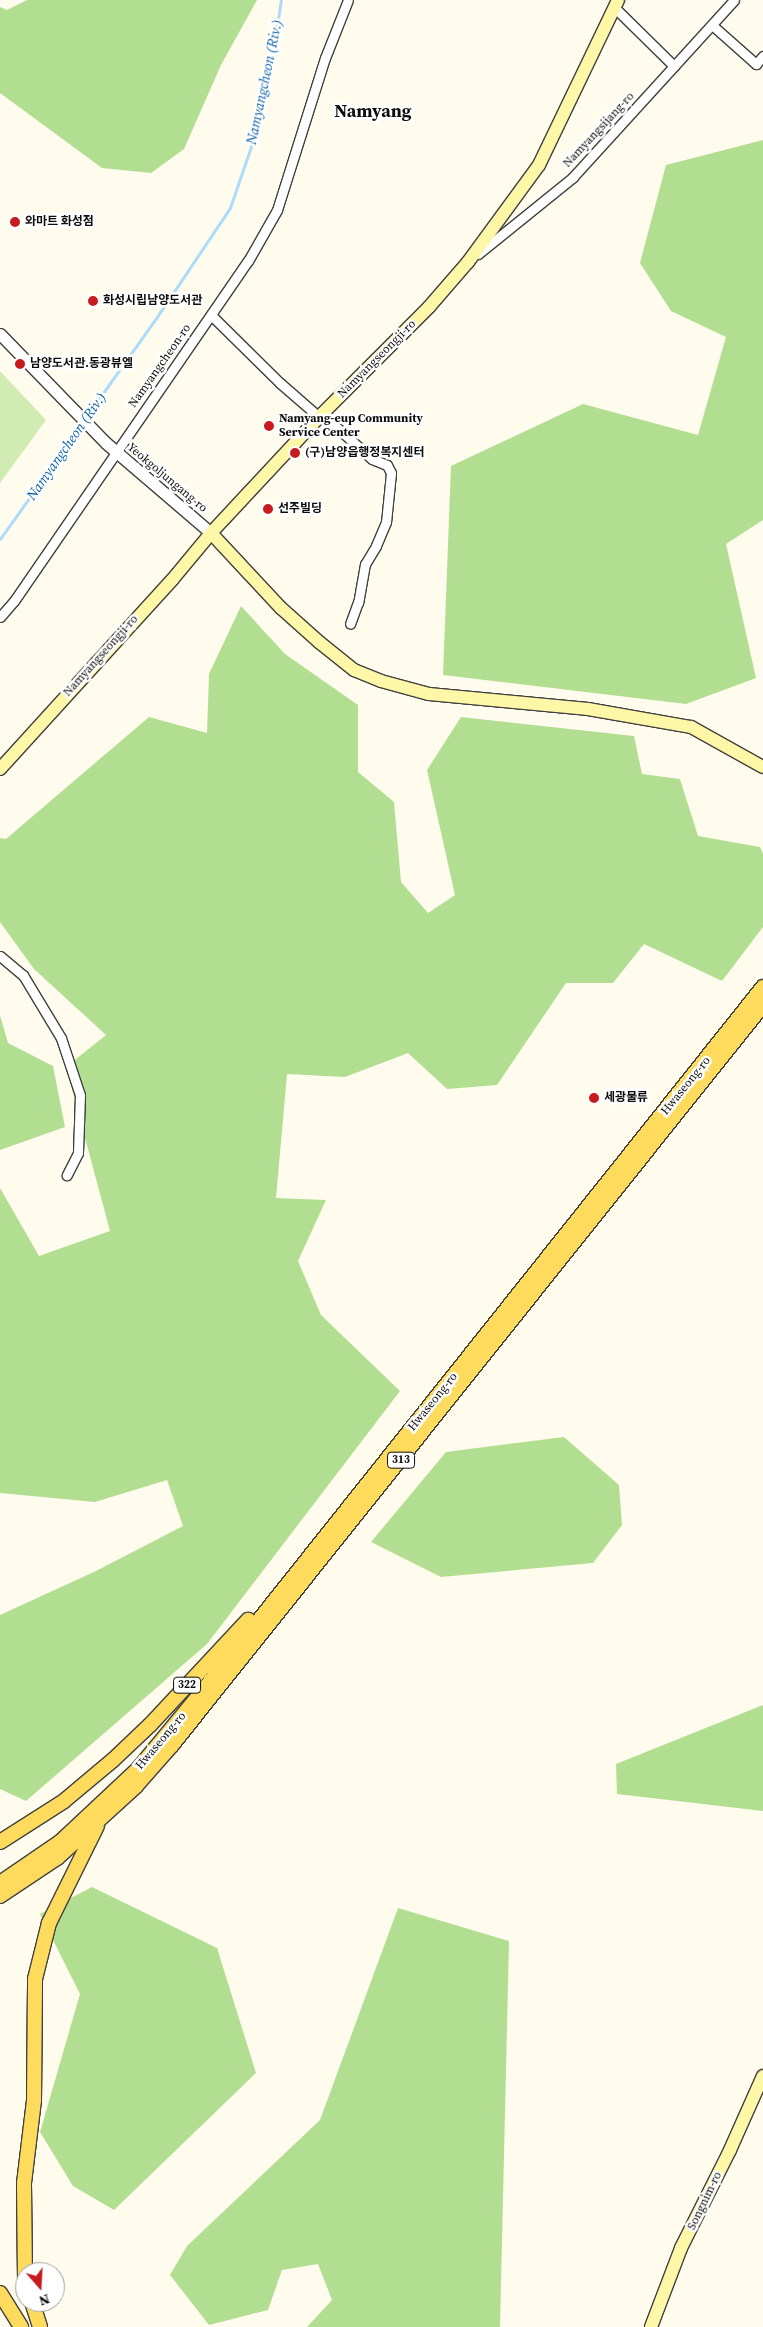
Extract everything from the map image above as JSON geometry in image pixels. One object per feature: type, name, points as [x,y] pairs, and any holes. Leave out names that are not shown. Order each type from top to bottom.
[{"type":"main road","name":"Namyangseongji-ro","points":[[1,765],[172,580],[211,533],[320,416],[429,307],[468,262],[539,165],[617,4]]},
{"type":"main road","points":[[211,533],[281,608],[318,642],[354,670],[381,682],[429,694],[588,709],[691,727],[763,767]]},
{"type":"main road","name":"Hwaseong-ro","points":[[0,1883],[60,1842],[138,1769],[352,1504],[763,988]]},
{"type":"main road","name":"Hwaseong-ro","points":[[0,1898],[57,1858],[100,1820],[136,1786],[172,1745],[763,1005]]},
{"type":"main road","name":"322","points":[[0,1842],[64,1801],[150,1725],[263,1603],[304,1550],[352,1504]]},
{"type":"main road","points":[[25,2262],[24,2183],[34,2100],[35,1979],[49,1924],[100,1820]]},
{"type":"main road","name":"Songnim-ro","points":[[651,2327],[681,2248],[730,2150],[763,2076]]},
{"type":"main road","points":[[0,2293],[21,2327]]},
{"type":"main road","points":[[35,2312],[40,2327]]},
{"type":"street","name":"Namyangcheon-ro","points":[[0,617],[14,600],[248,261],[277,210],[326,58],[348,0]]},
{"type":"street","name":"Namyangsijang-ro","points":[[468,262],[573,177],[734,0]]},
{"type":"street","points":[[617,4],[674,66]]},
{"type":"street","points":[[712,25],[756,64],[763,56]]},
{"type":"street","points":[[211,315],[280,383],[372,459],[387,465],[391,474],[386,522],[376,546],[365,564],[358,602],[350,624]]},
{"type":"street","name":"Yeokgoljungang-ro","points":[[0,334],[64,403],[106,444],[211,533]]},
{"type":"street","points":[[0,956],[23,975],[61,1038],[80,1095],[78,1153],[67,1174]]},
{"type":"green space","points":[[27,0],[257,0],[221,65],[184,149],[151,173],[102,168],[0,93],[0,7],[7,10]]},
{"type":"green space","points":[[763,140],[763,520],[726,544],[756,678],[686,704],[443,675],[451,466],[583,404],[698,435],[726,337],[671,311],[640,263],[666,165]]},
{"type":"green space","points":[[0,371],[46,420],[0,483]]},
{"type":"green space","points":[[241,606],[285,654],[358,705],[358,772],[394,802],[401,882],[428,913],[455,895],[427,770],[461,717],[634,736],[642,774],[680,779],[698,836],[760,847],[763,853],[763,927],[722,981],[644,944],[613,983],[566,983],[497,1085],[447,1089],[408,1053],[345,1077],[287,1074],[276,1198],[326,1200],[298,1261],[321,1315],[400,1391],[207,1644],[26,1801],[0,1789],[0,1615],[96,1571],[183,1526],[167,1480],[95,1502],[0,1493],[0,1188],[39,1256],[110,1231],[66,1067],[106,1035],[34,969],[0,922],[0,838],[6,839],[149,717],[207,733],[209,674]]},
{"type":"green space","points":[[0,1015],[8,1043],[53,1066],[65,1127],[0,1150]]},
{"type":"green space","points":[[564,1437],[619,1485],[622,1525],[593,1563],[441,1577],[371,1542],[446,1452]]},
{"type":"green space","points":[[763,1705],[763,1811],[617,1794],[616,1764]]},
{"type":"green space","points":[[92,1887],[217,1948],[256,2073],[114,2210],[73,2186],[40,2132],[80,1994],[40,1914]]},
{"type":"green space","points":[[398,1908],[509,1941],[500,2327],[307,2327],[332,2300],[318,2264],[282,2270],[268,2310],[209,2325],[170,2275],[187,2246],[320,2120]]},
{"type":"waterway","name":"Namyangcheon (Riv.)","points":[[86,417],[155,320],[230,208],[256,132],[271,65],[281,0]]},
{"type":"waterway","name":"Namyangcheon (Riv.)","points":[[0,539],[82,424]]},
{"type":"place","name":"와마트 화성점","points":[[15,222]]},
{"type":"place","name":"화성시립남양도서관","points":[[93,301]]},
{"type":"place","name":"남양도서관.동광뷰엘","points":[[20,364]]},
{"type":"place","name":"Namyang-eup Community Service Center","points":[[269,426]]},
{"type":"place","name":"(구)남양읍행정복지센터","points":[[295,453]]},
{"type":"place","name":"선주빌딩","points":[[268,509]]},
{"type":"place","name":"세광물류","points":[[594,1098]]},
{"type":"district","name":"Namyang","points":[[373,111]]}]
